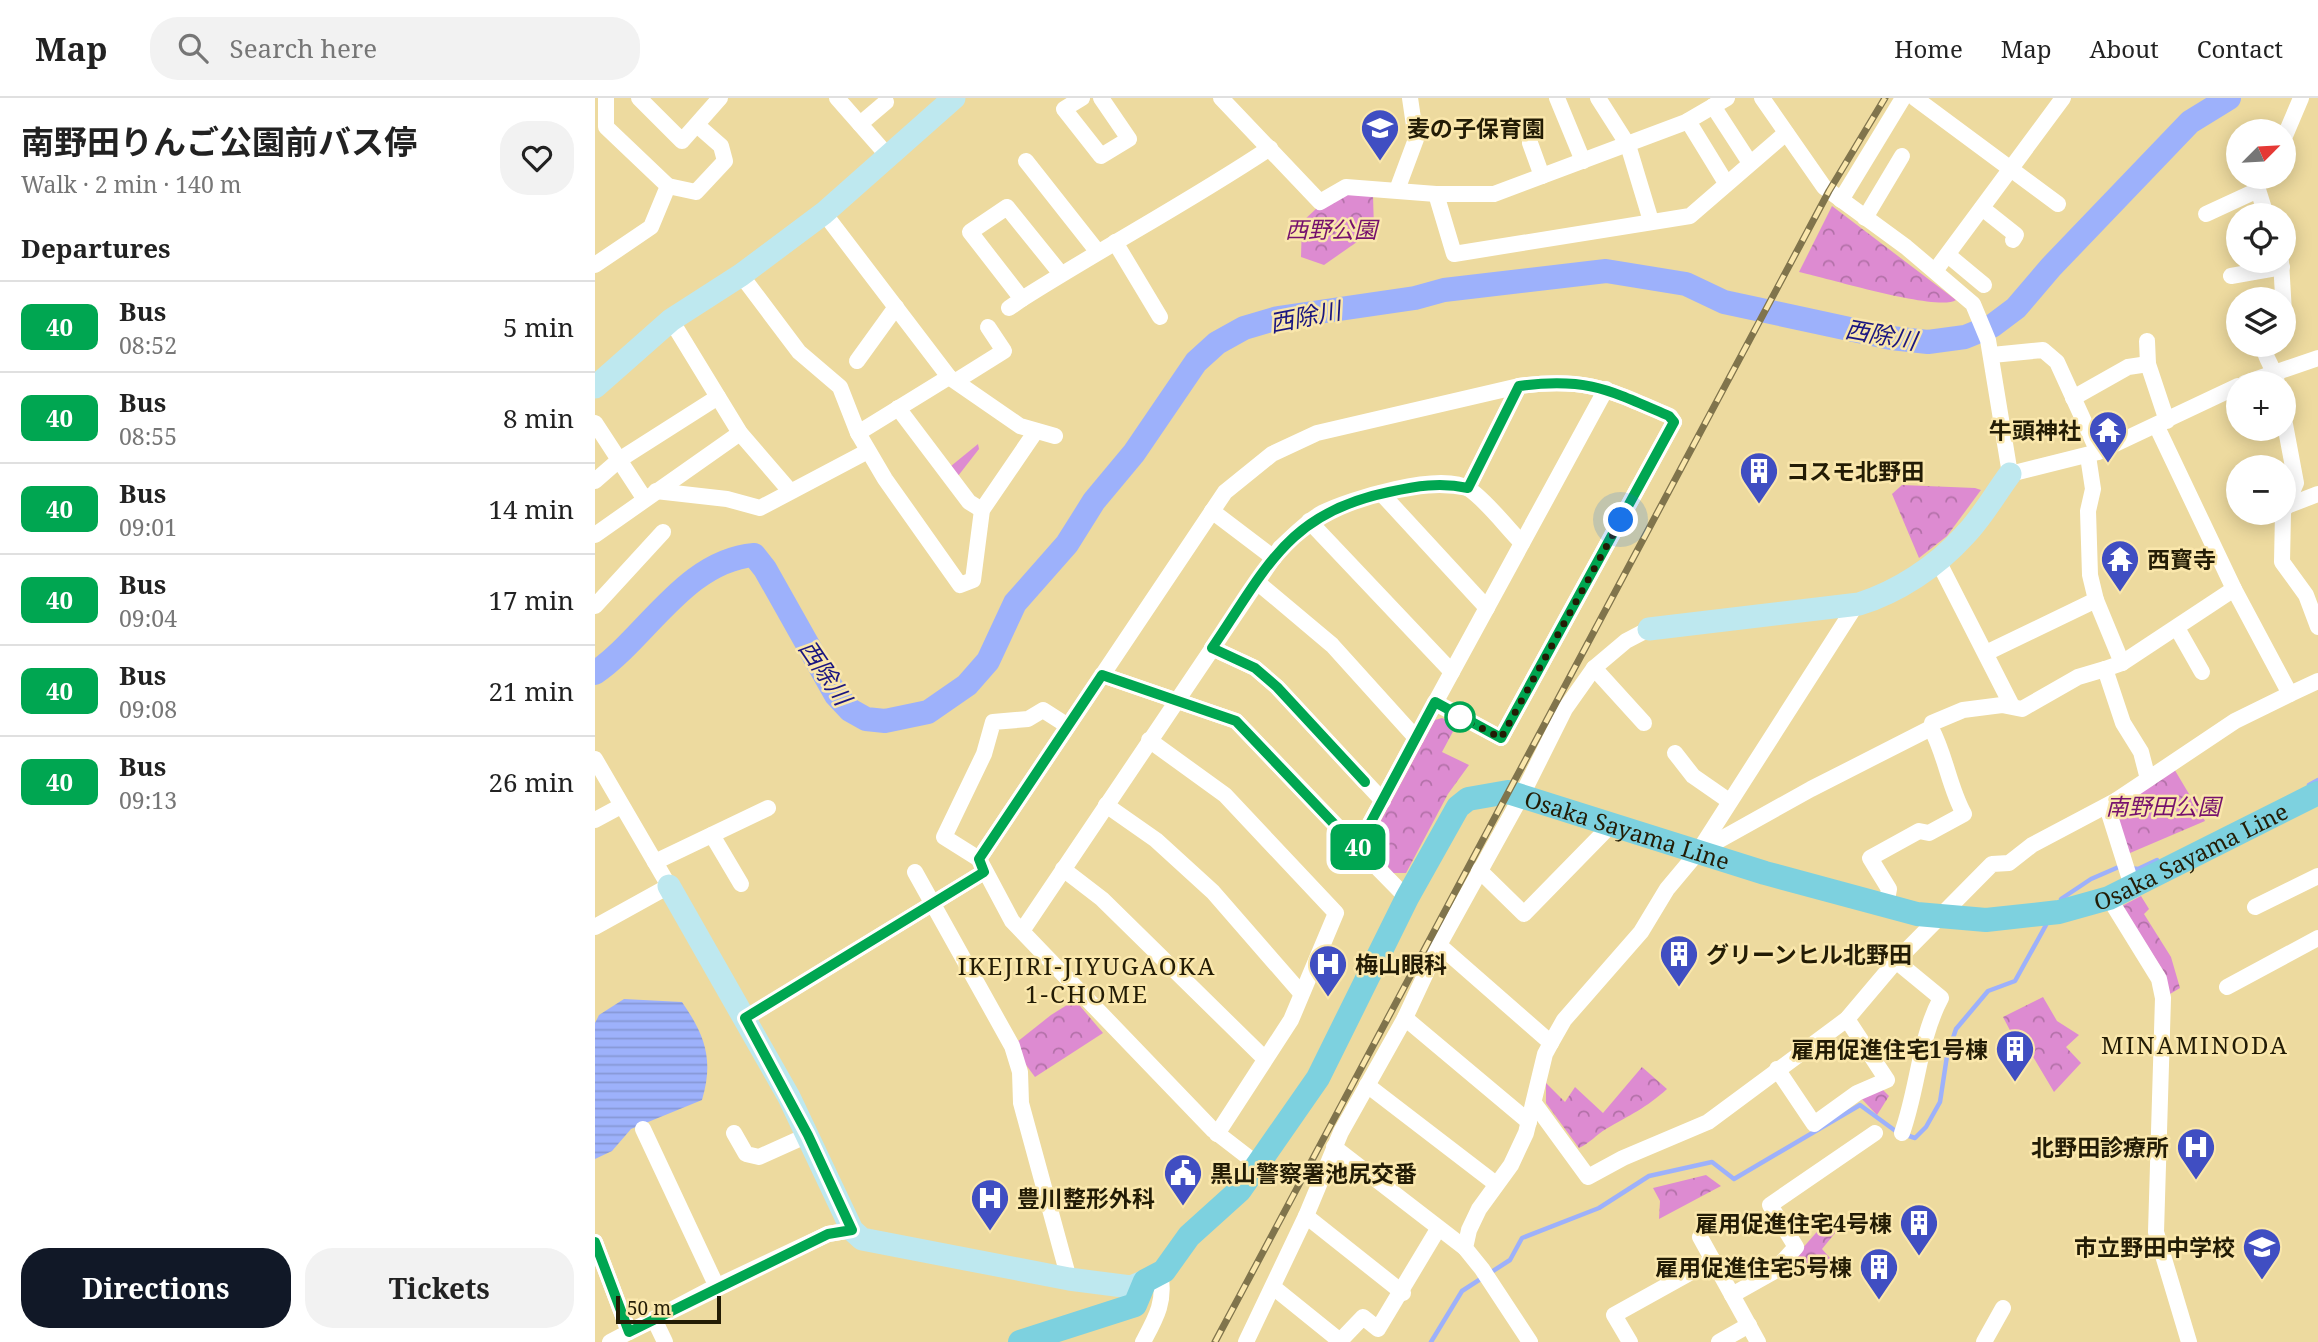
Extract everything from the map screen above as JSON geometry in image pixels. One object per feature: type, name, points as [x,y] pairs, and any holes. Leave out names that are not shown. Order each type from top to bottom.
[{"type":"main road","name":"Osaka Sayama Line","points":[[1020,1342],[1135,1305],[1152,1277],[1189,1236],[1240,1190],[1318,1078],[1407,898],[1458,807],[1468,799],[1503,791],[1522,795],[1698,852],[1917,914],[1986,920],[2059,912],[2109,898],[2318,793]]},
{"type":"street","points":[[606,98],[606,127],[668,186],[696,192],[725,160],[721,146],[697,125]]},
{"type":"street","points":[[639,98],[682,141],[720,98]]},
{"type":"street","points":[[838,98],[888,156]]},
{"type":"street","points":[[1082,98],[1063,109],[1101,156],[1129,139],[1101,98]]},
{"type":"street","points":[[1221,98],[1320,202],[1346,187],[1436,194],[1494,194],[1688,121],[1720,102],[1750,163]]},
{"type":"street","points":[[1397,190],[1416,139],[1410,98]]},
{"type":"street","points":[[1557,98],[1583,161]]},
{"type":"street","points":[[1598,98],[1628,145],[1651,221]]},
{"type":"street","points":[[1762,98],[1824,187],[1935,271],[1973,304],[1990,348],[2010,474]]},
{"type":"street","points":[[1841,200],[1903,98]]},
{"type":"street","points":[[1915,98],[2058,204]]},
{"type":"street","points":[[1935,271],[2063,98]]},
{"type":"street","points":[[2292,119],[2301,98]]},
{"type":"street","points":[[595,387],[671,320],[741,275],[824,213],[949,100]]},
{"type":"street","points":[[860,124],[886,102]]},
{"type":"street","points":[[1688,121],[1725,183]]},
{"type":"street","points":[[1436,194],[1454,254],[1690,216],[1786,133]]},
{"type":"street","points":[[1530,143],[1542,176]]},
{"type":"street","points":[[1061,274],[1007,207],[970,232],[1016,304],[1097,251],[1203,193],[1270,148]]},
{"type":"street","points":[[1865,218],[1902,156]]},
{"type":"street","points":[[1026,161],[1097,251]]},
{"type":"street","points":[[596,263],[651,227],[668,186]]},
{"type":"street","points":[[2206,214],[2246,189]]},
{"type":"street","points":[[1982,208],[2016,234],[2013,240]]},
{"type":"street","points":[[824,213],[952,379],[1020,426],[1055,436]]},
{"type":"street","points":[[1115,242],[1160,317]]},
{"type":"street","points":[[1948,255],[1984,285]]},
{"type":"street","points":[[2231,276],[2244,273]]},
{"type":"street","points":[[741,275],[799,352],[840,387],[868,451],[960,584],[974,580],[982,510],[1036,431]]},
{"type":"street","points":[[857,362],[896,307]]},
{"type":"street","points":[[671,320],[740,433],[790,491]]},
{"type":"street","points":[[858,433],[898,408],[1004,351],[988,327]]},
{"type":"street","points":[[2147,341],[2148,364],[2162,424],[2234,589],[2290,694]]},
{"type":"street","points":[[1990,348],[2043,350],[2057,362],[2073,398],[2093,454],[2093,489],[2088,512],[2090,575],[2122,663]]},
{"type":"street","points":[[2291,371],[2318,358]]},
{"type":"street","points":[[2073,398],[2128,367],[2148,364]]},
{"type":"street","points":[[745,1018],[933,905],[981,866],[1068,726],[1225,492],[1272,454],[1317,433],[1519,386],[1552,382],[1586,383],[1606,388],[1669,416],[1674,422],[1516,715],[1501,738],[1435,702]]},
{"type":"street","points":[[1468,488],[1519,386]]},
{"type":"street","points":[[1357,848],[1606,388]]},
{"type":"street","points":[[1246,1342],[1334,1147],[1405,1018],[1439,946],[1522,795],[1565,709],[1594,668],[1626,641],[1649,629],[1856,605],[1903,586],[1964,537],[2010,474],[2093,454],[2162,424],[2210,396],[2226,390]]},
{"type":"street","points":[[595,481],[619,460],[718,397]]},
{"type":"street","points":[[898,408],[969,502],[982,510]]},
{"type":"street","points":[[595,424],[619,460],[650,495],[727,499],[760,508],[868,451]]},
{"type":"street","points":[[595,535],[740,433]]},
{"type":"street","points":[[1022,931],[1273,558],[1309,521],[1336,507],[1381,493],[1428,484],[1468,488],[1522,543]]},
{"type":"street","points":[[1381,493],[1487,608]]},
{"type":"street","points":[[2296,504],[2318,494]]},
{"type":"street","points":[[1212,511],[1273,558]]},
{"type":"street","points":[[1309,521],[1452,672]]},
{"type":"street","points":[[2283,525],[2282,562],[2312,592],[2318,627]]},
{"type":"street","points":[[595,606],[663,532]]},
{"type":"street","points":[[1937,559],[2012,706]]},
{"type":"street","points":[[1257,582],[1332,645],[1416,738]]},
{"type":"street","points":[[1698,852],[1822,783],[1931,728],[1932,723],[1963,710],[2012,706],[2022,709],[2078,677],[2122,663],[2234,589]]},
{"type":"street","points":[[1986,653],[2097,600]]},
{"type":"street","points":[[1465,1248],[1469,1230],[1496,1184],[1511,1165],[1529,1122],[1545,1054],[1551,1043],[1565,1020],[1641,932],[1667,889],[1698,852],[1856,605]]},
{"type":"street","points":[[2177,628],[2202,672]]},
{"type":"street","points":[[1212,648],[1255,668],[1277,687],[1383,800]]},
{"type":"street","points":[[1594,668],[1644,723]]},
{"type":"street","points":[[2105,669],[2118,711],[2141,752],[2148,779]]},
{"type":"street","points":[[1102,675],[1236,721],[1407,898]]},
{"type":"street","points":[[1534,1103],[1588,1177],[1623,1158],[1708,1122],[1847,1018],[1896,961],[1944,916],[1992,864],[2009,863],[2032,845],[2117,800],[2235,721],[2318,681]]},
{"type":"street","points":[[1068,726],[1043,710],[1028,719],[993,722],[984,754],[944,837],[981,866],[1012,921],[1217,1134],[1257,1164]]},
{"type":"street","points":[[1886,905],[1889,889],[1870,858],[1919,831],[1929,833],[1964,814],[1955,799],[1941,745],[1931,728]]},
{"type":"street","points":[[1149,740],[1225,795],[1336,913],[1291,1020],[1217,1134]]},
{"type":"street","points":[[1675,753],[1693,776],[1729,801]]},
{"type":"street","points":[[595,759],[745,1018],[808,1135],[852,1230],[862,1239],[1069,1279],[1131,1287],[1152,1277],[1164,1290],[1160,1308],[1143,1342]]},
{"type":"street","points":[[2117,800],[2109,813],[2132,886]]},
{"type":"street","points":[[1106,805],[1156,840],[1213,891],[1301,993]]},
{"type":"street","points":[[595,820],[621,806]]},
{"type":"street","points":[[656,862],[768,808]]},
{"type":"street","points":[[1479,870],[1524,914],[1613,823]]},
{"type":"street","points":[[712,835],[741,884]]},
{"type":"street","points":[[1063,869],[1102,899],[1265,1059]]},
{"type":"street","points":[[915,872],[1012,1046],[1020,1072],[1021,1103],[1069,1279]]},
{"type":"street","points":[[2255,907],[2318,876]]},
{"type":"street","points":[[595,927],[669,886]]},
{"type":"street","points":[[2109,898],[2159,979],[2163,998],[2156,1232],[2189,1342]]},
{"type":"street","points":[[2227,987],[2318,938]]},
{"type":"street","points":[[1439,946],[1551,1043]]},
{"type":"street","points":[[1896,961],[1941,998],[1931,1017],[1913,1102],[1902,1133]]},
{"type":"street","points":[[1405,1018],[1529,1122]]},
{"type":"street","points":[[1777,1069],[1814,1124],[1857,1093],[1887,1080],[1847,1018]]},
{"type":"street","points":[[1367,1085],[1496,1184]]},
{"type":"street","points":[[643,1129],[717,1287]]},
{"type":"street","points":[[734,1133],[746,1154],[759,1157],[808,1135]]},
{"type":"street","points":[[1732,1295],[1773,1272],[1796,1247],[1770,1205],[1875,1133]]},
{"type":"street","points":[[1334,1147],[1465,1248],[1530,1342]]},
{"type":"street","points":[[1305,1216],[1402,1293]]},
{"type":"street","points":[[1273,1287],[1340,1341],[1363,1317],[1378,1329],[1438,1229]]},
{"type":"street","points":[[610,1342],[828,1234],[852,1230]]},
{"type":"street","points":[[1700,1237],[1758,1342]]},
{"type":"street","points":[[595,1242],[629,1332]]},
{"type":"street","points":[[1630,1342],[1614,1315],[1713,1260]]},
{"type":"street","points":[[1984,1342],[2003,1308]]},
{"type":"street","points":[[654,1319],[665,1342]]},
{"type":"street","points":[[1719,1342],[1749,1325]]},
{"type":"green space","name":"西野公園","points":[[1347,192],[1373,195],[1374,230],[1324,265],[1301,257],[1302,222],[1318,207]]},
{"type":"green space","points":[[1832,206],[1956,300],[1928,302],[1799,272]]},
{"type":"green space","points":[[978,444],[979,449],[958,476],[951,466]]},
{"type":"green space","points":[[1902,485],[1981,490],[1947,536],[1919,558],[1892,494]]},
{"type":"green space","points":[[1442,718],[1457,724],[1442,752],[1469,765],[1448,794],[1406,873],[1393,873],[1369,843],[1435,720]]},
{"type":"green space","name":"南野田公園","points":[[2173,767],[2205,821],[2123,856],[2109,813]]},
{"type":"green space","points":[[2141,896],[2149,909],[2144,914],[2171,957],[2180,988],[2170,994],[2164,972],[2122,906]]},
{"type":"green space","points":[[2043,997],[2057,1021],[2079,1035],[2066,1047],[2081,1063],[2054,1092],[2032,1055],[2025,1059],[2003,1017]]},
{"type":"green space","points":[[1075,1000],[1103,1033],[1035,1077],[1012,1046]]},
{"type":"green space","points":[[1642,1067],[1667,1089],[1579,1148],[1546,1103],[1546,1083],[1565,1102],[1575,1087],[1603,1113]]},
{"type":"green space","points":[[1882,1089],[1889,1096],[1877,1115],[1860,1097]]},
{"type":"green space","points":[[1706,1175],[1721,1186],[1659,1219],[1660,1201],[1653,1188]]},
{"type":"green space","points":[[1829,1218],[1840,1227],[1822,1249],[1830,1258],[1813,1269],[1794,1258]]},
{"type":"water","points":[[624,999],[682,1002],[702,1037],[707,1060],[706,1086],[702,1100],[631,1129],[612,1151],[595,1159],[595,1023],[599,1015]]},
{"type":"waterway","name":"西除川","points":[[595,673],[614,658],[687,585],[729,560],[754,555],[765,569],[836,695],[850,710],[866,719],[885,721],[928,712],[967,685],[988,661],[1015,603],[1067,544],[1094,501],[1134,453],[1196,362],[1217,343],[1244,328],[1278,318],[1415,298],[1444,290],[1606,271],[1686,284],[1724,302],[1891,338],[1928,342],[1965,337],[1992,326],[2016,308],[2051,267],[2190,122],[2229,98]]},
{"type":"waterway","points":[[2309,785],[2318,780]]},
{"type":"waterway","points":[[2130,868],[2138,869],[2157,860]]},
{"type":"waterway","points":[[2061,899],[2091,879],[2121,866]]},
{"type":"waterway","points":[[1906,1135],[1915,1138],[1926,1127],[1940,1102],[1947,1056],[1956,1029],[1988,991],[2015,981],[2046,925]]},
{"type":"waterway","points":[[1431,1342],[1462,1291],[1510,1260],[1522,1238],[1599,1208],[1649,1176],[1712,1162],[1734,1179],[1860,1105],[1897,1132]]},
{"type":"railway","points":[[1215,1342],[1829,191],[1885,98]]},
{"type":"bus line","name":"40","points":[[595,1242],[629,1332],[707,1291],[828,1234],[852,1230],[789,1097],[745,1018],[984,872],[979,859],[1102,675],[1236,721],[1357,848],[1435,702],[1501,738],[1674,422],[1669,416],[1606,388],[1586,383],[1552,382],[1519,386],[1468,488],[1428,484],[1381,493],[1336,507],[1309,521],[1280,548],[1212,648],[1255,668],[1277,687],[1365,782]]},
{"type":"place","name":"麦の子保育園","points":[[1380,162]]},
{"type":"place","name":"牛頭神社","points":[[2108,464]]},
{"type":"place","name":"コスモ北野田","points":[[1759,505]]},
{"type":"place","name":"西寳寺","points":[[2120,593]]},
{"type":"place","name":"グリーンヒル北野田","points":[[1679,988]]},
{"type":"place","name":"梅山眼科","points":[[1328,998]]},
{"type":"place","name":"雇用促進住宅1号棟","points":[[2015,1083]]},
{"type":"place","name":"北野田診療所","points":[[2196,1181]]},
{"type":"place","name":"黒山警察署池尻交番","points":[[1183,1207]]},
{"type":"place","name":"豊川整形外科","points":[[990,1232]]},
{"type":"place","name":"雇用促進住宅4号棟","points":[[1919,1257]]},
{"type":"place","name":"市立野田中学校","points":[[2262,1281]]},
{"type":"place","name":"雇用促進住宅5号棟","points":[[1879,1301]]},
{"type":"district","name":"IKEJIRI-JIYUGAOKA 1-CHOME","points":[[1087,979]]},
{"type":"district","name":"MINAMINODA","points":[[2195,1044]]},
{"type":"route","points":[[1460,717],[1501,738],[1621,520]]}]
